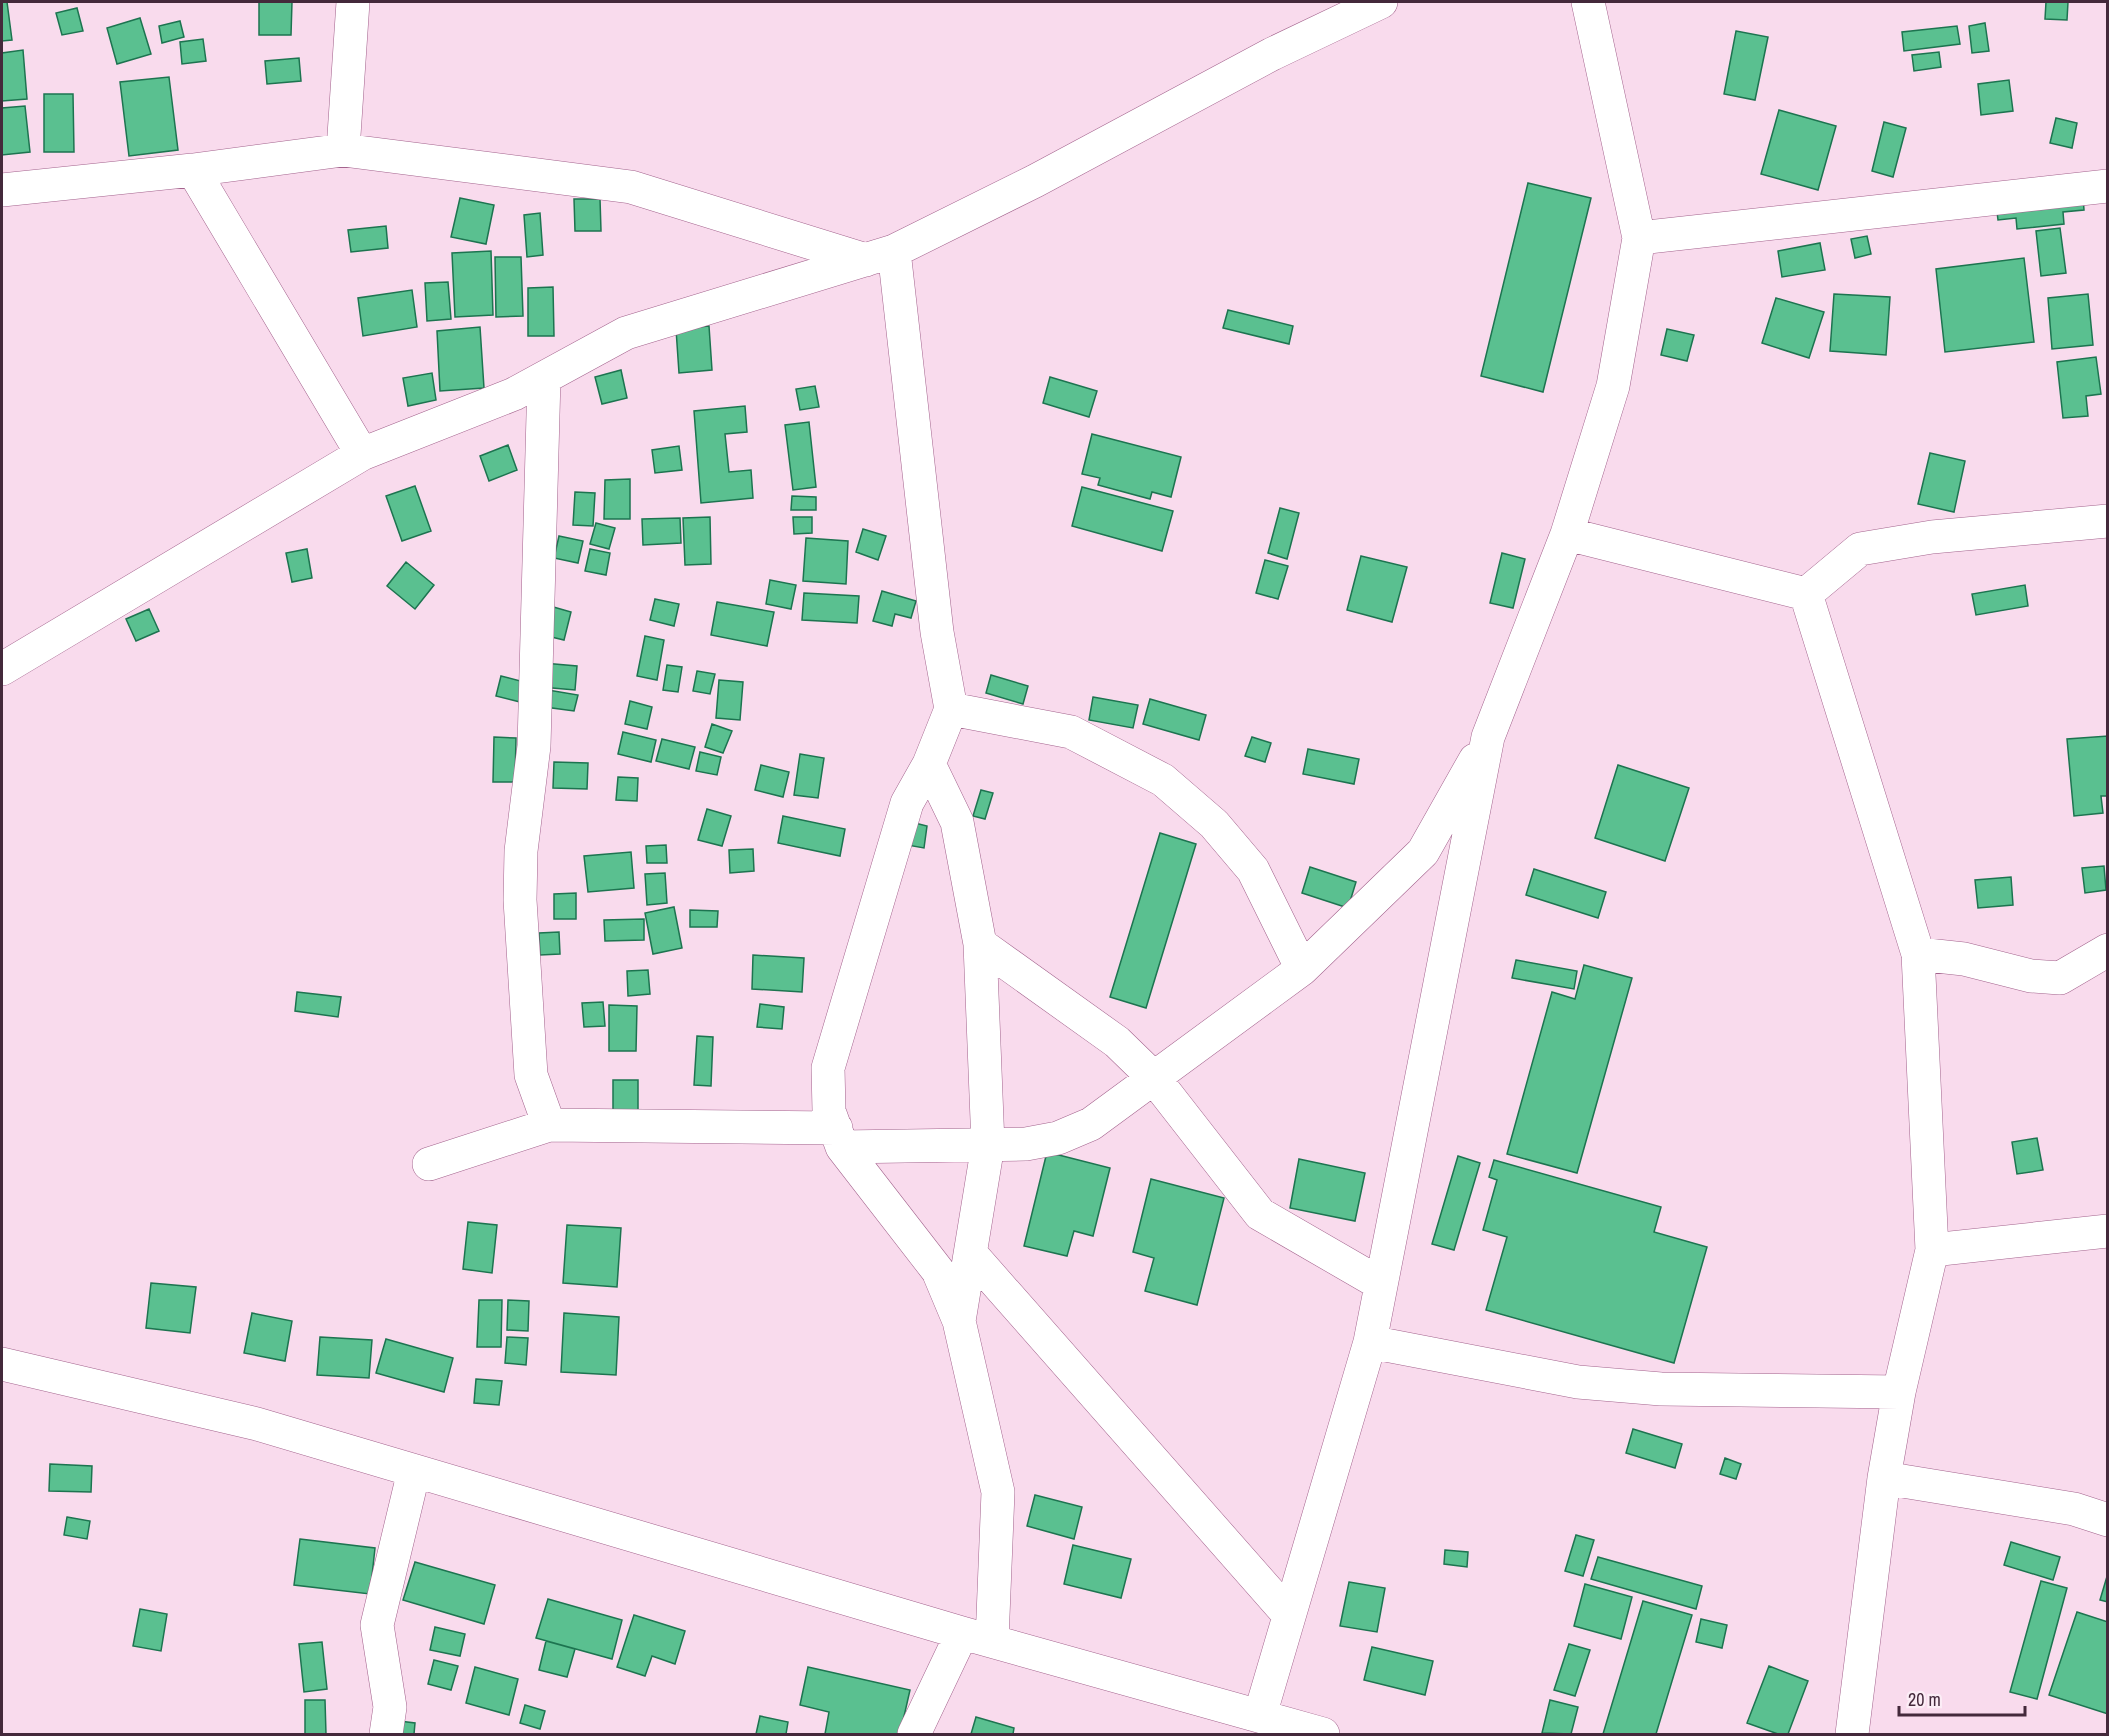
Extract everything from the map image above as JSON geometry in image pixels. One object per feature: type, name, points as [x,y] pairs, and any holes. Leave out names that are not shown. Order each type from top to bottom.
[{"type":"street","points":[[343,150],[353,2]]},
{"type":"street","points":[[2,669],[362,454],[514,394],[626,333],[772,286],[880,256],[1035,181],[1272,54],[1381,2]]},
{"type":"street","points":[[429,1164],[549,1125],[988,1145],[1026,1144],[1069,1133],[1091,1124],[1302,969],[1423,852],[1488,737],[1567,534],[1613,386],[1639,238],[1588,2]]},
{"type":"street","points":[[2,190],[193,170],[343,150],[631,187],[880,256]]},
{"type":"street","points":[[193,170],[362,454]]},
{"type":"street","points":[[1639,238],[2108,186]]},
{"type":"street","points":[[880,256],[937,632],[951,709],[929,764],[907,803],[828,1068],[830,1111],[839,1138],[938,1271],[960,1322],[998,1492],[977,1637],[914,1734]]},
{"type":"street","points":[[544,378],[534,746],[521,850],[520,900],[531,1075],[549,1125]]},
{"type":"street","points":[[1806,594],[1860,549],[1932,537],[2108,521]]},
{"type":"street","points":[[1567,534],[1806,594]]},
{"type":"street","points":[[1806,594],[1918,954],[1932,1250],[1899,1392],[1884,1478],[1852,1734]]},
{"type":"street","points":[[951,709],[1071,732],[1162,780],[1214,824],[1253,870],[1302,969]]},
{"type":"street","points":[[1260,1715],[1370,1342],[1488,737]]},
{"type":"street","points":[[929,764],[957,822],[980,944],[988,1145],[960,1322]]},
{"type":"street","points":[[980,944],[1117,1042],[1154,1078],[1260,1214],[1381,1284]]},
{"type":"street","points":[[1918,954],[1965,959],[2031,976],[2060,978],[2108,950]]},
{"type":"street","points":[[1932,1250],[2108,1231]]},
{"type":"street","points":[[971,1254],[1289,1615]]},
{"type":"street","points":[[1370,1342],[1578,1382],[1661,1389],[1899,1392]]},
{"type":"street","points":[[2,1364],[257,1424],[977,1637],[1323,1734]]},
{"type":"street","points":[[386,1734],[390,1707],[377,1625],[414,1471]]},
{"type":"street","points":[[1884,1478],[2074,1509],[2108,1520]]},
{"type":"building","points":[[2,2],[7,2],[12,40],[2,41]]},
{"type":"building","points":[[259,2],[292,2],[291,35],[259,35]]},
{"type":"building","points":[[2046,2],[2068,2],[2067,20],[2045,19]]},
{"type":"building","points":[[77,8],[83,31],[62,35],[56,13]]},
{"type":"building","points":[[140,18],[151,54],[117,64],[107,28]]},
{"type":"building","points":[[180,21],[184,37],[162,43],[159,26]]},
{"type":"building","points":[[1985,23],[1989,51],[1972,53],[1969,26]]},
{"type":"building","points":[[1957,26],[1960,44],[1904,51],[1902,32]]},
{"type":"building","points":[[1736,31],[1768,37],[1755,100],[1724,94]]},
{"type":"building","points":[[203,39],[206,61],[182,64],[180,42]]},
{"type":"building","points":[[23,50],[27,99],[2,101],[2,53]]},
{"type":"building","points":[[1939,52],[1941,67],[1914,71],[1912,55]]},
{"type":"building","points":[[299,58],[301,81],[267,84],[265,61]]},
{"type":"building","points":[[169,77],[178,150],[129,156],[120,82]]},
{"type":"building","points":[[2009,80],[2013,111],[1981,115],[1978,84]]},
{"type":"building","points":[[44,94],[73,94],[74,152],[44,152]]},
{"type":"building","points":[[25,106],[30,152],[2,155],[2,108]]},
{"type":"building","points":[[1779,110],[1836,126],[1818,190],[1761,174]]},
{"type":"building","points":[[2056,118],[2077,123],[2072,148],[2050,143]]},
{"type":"building","points":[[1884,122],[1906,128],[1893,177],[1872,171]]},
{"type":"building","points":[[1528,183],[1591,198],[1543,392],[1481,376]]},
{"type":"building","points":[[2083,196],[2084,210],[2063,212],[2064,224],[2017,229],[2016,218],[1998,220],[1996,204]]},
{"type":"building","points":[[460,198],[494,205],[486,244],[451,237]]},
{"type":"building","points":[[574,199],[600,199],[601,231],[575,231]]},
{"type":"building","points":[[540,213],[543,255],[527,257],[524,215]]},
{"type":"building","points":[[386,226],[388,248],[351,252],[348,230]]},
{"type":"building","points":[[2060,228],[2066,273],[2041,276],[2036,231]]},
{"type":"building","points":[[1867,236],[1871,254],[1855,258],[1851,239]]},
{"type":"building","points":[[1820,243],[1825,270],[1782,277],[1778,251]]},
{"type":"building","points":[[491,251],[493,315],[455,317],[452,253]]},
{"type":"building","points":[[495,257],[521,257],[523,316],[496,317]]},
{"type":"building","points":[[2024,258],[2034,342],[1945,352],[1936,269]]},
{"type":"building","points":[[448,282],[451,319],[427,321],[425,283]]},
{"type":"building","points":[[553,287],[554,336],[528,336],[528,288]]},
{"type":"building","points":[[412,290],[417,327],[363,336],[358,298]]},
{"type":"building","points":[[1834,294],[1890,297],[1886,355],[1830,351]]},
{"type":"building","points":[[2088,294],[2093,345],[2052,349],[2048,298]]},
{"type":"building","points":[[1776,298],[1824,312],[1809,358],[1762,343]]},
{"type":"building","points":[[1228,310],[1293,326],[1289,344],[1223,328]]},
{"type":"building","points":[[709,326],[712,370],[679,373],[676,329]]},
{"type":"building","points":[[480,327],[484,388],[440,391],[437,331]]},
{"type":"building","points":[[1667,329],[1694,335],[1687,361],[1661,355]]},
{"type":"building","points":[[2096,357],[2101,394],[2086,396],[2088,416],[2063,418],[2057,362]]},
{"type":"building","points":[[621,370],[627,398],[602,404],[595,377]]},
{"type":"building","points":[[432,373],[436,400],[408,406],[403,378]]},
{"type":"building","points":[[1050,377],[1097,391],[1089,417],[1043,403]]},
{"type":"building","points":[[815,386],[819,407],[800,410],[796,389]]},
{"type":"building","points":[[745,406],[747,432],[725,434],[729,472],[751,470],[753,498],[701,503],[694,411]]},
{"type":"building","points":[[809,422],[816,487],[793,490],[785,425]]},
{"type":"building","points":[[1092,434],[1181,457],[1171,497],[1152,492],[1150,499],[1098,485],[1100,478],[1082,474]]},
{"type":"building","points":[[508,445],[517,470],[489,481],[480,456]]},
{"type":"building","points":[[679,446],[682,470],[655,473],[652,450]]},
{"type":"building","points":[[1930,453],[1965,461],[1954,512],[1918,504]]},
{"type":"building","points":[[630,479],[630,519],[604,519],[605,480]]},
{"type":"building","points":[[415,486],[431,531],[402,541],[386,496]]},
{"type":"building","points":[[1082,487],[1173,511],[1162,551],[1072,526]]},
{"type":"building","points":[[575,492],[595,493],[593,526],[573,525]]},
{"type":"building","points":[[792,496],[816,497],[816,510],[791,510]]},
{"type":"building","points":[[1280,508],[1299,513],[1287,559],[1268,553]]},
{"type":"building","points":[[710,517],[711,564],[685,565],[683,518]]},
{"type":"building","points":[[793,517],[812,517],[812,533],[794,534]]},
{"type":"building","points":[[680,518],[681,543],[643,545],[642,519]]},
{"type":"building","points":[[596,523],[615,528],[609,549],[590,544]]},
{"type":"building","points":[[863,529],[886,536],[878,560],[856,552]]},
{"type":"building","points":[[559,536],[583,541],[578,563],[554,558]]},
{"type":"building","points":[[806,538],[848,541],[846,584],[803,581]]},
{"type":"building","points":[[307,549],[312,578],[292,582],[286,553]]},
{"type":"building","points":[[590,549],[610,553],[606,575],[585,571]]},
{"type":"building","points":[[1502,553],[1525,559],[1513,608],[1490,603]]},
{"type":"building","points":[[1361,556],[1407,567],[1392,622],[1347,610]]},
{"type":"building","points":[[1265,560],[1288,566],[1278,599],[1256,593]]},
{"type":"building","points":[[406,562],[434,585],[415,609],[387,586]]},
{"type":"building","points":[[770,580],[796,585],[791,609],[766,604]]},
{"type":"building","points":[[2025,585],[2028,606],[1976,615],[1972,594]]},
{"type":"building","points":[[882,591],[916,601],[911,618],[895,614],[892,626],[873,621]]},
{"type":"building","points":[[804,593],[859,596],[857,623],[802,620]]},
{"type":"building","points":[[655,599],[679,604],[674,626],[650,620]]},
{"type":"building","points":[[717,602],[774,612],[767,646],[711,635]]},
{"type":"building","points":[[550,606],[571,612],[564,640],[543,635]]},
{"type":"building","points":[[149,609],[159,631],[136,641],[126,619]]},
{"type":"building","points":[[645,636],[664,640],[657,680],[637,676]]},
{"type":"building","points":[[543,663],[577,666],[575,690],[541,687]]},
{"type":"building","points":[[667,665],[682,667],[678,692],[663,690]]},
{"type":"building","points":[[697,671],[715,674],[710,694],[693,691]]},
{"type":"building","points":[[991,675],[1028,686],[1023,704],[986,693]]},
{"type":"building","points":[[501,676],[528,683],[524,703],[496,696]]},
{"type":"building","points":[[719,680],[743,682],[740,720],[716,718]]},
{"type":"building","points":[[548,690],[578,695],[574,711],[545,707]]},
{"type":"building","points":[[1093,697],[1138,705],[1133,728],[1089,720]]},
{"type":"building","points":[[1150,699],[1206,715],[1199,740],[1143,724]]},
{"type":"building","points":[[630,701],[652,707],[647,729],[625,724]]},
{"type":"building","points":[[712,724],[732,731],[723,753],[705,747]]},
{"type":"building","points":[[623,732],[656,740],[651,762],[618,754]]},
{"type":"building","points":[[2108,736],[2108,796],[2101,796],[2103,813],[2074,816],[2067,739]]},
{"type":"building","points":[[494,737],[516,738],[515,782],[493,782]]},
{"type":"building","points":[[1252,737],[1271,743],[1265,762],[1245,756]]},
{"type":"building","points":[[662,739],[695,747],[689,769],[656,761]]},
{"type":"building","points":[[1308,749],[1359,759],[1354,784],[1303,774]]},
{"type":"building","points":[[700,752],[721,757],[717,775],[696,771]]},
{"type":"building","points":[[800,754],[824,758],[818,798],[794,795]]},
{"type":"building","points":[[554,762],[588,763],[587,789],[553,788]]},
{"type":"building","points":[[761,765],[789,772],[783,797],[755,790]]},
{"type":"building","points":[[1618,765],[1689,788],[1665,861],[1595,838]]},
{"type":"building","points":[[618,777],[638,778],[637,801],[616,800]]},
{"type":"building","points":[[981,790],[993,793],[985,819],[973,816]]},
{"type":"building","points":[[707,809],[731,816],[722,846],[698,840]]},
{"type":"building","points":[[783,816],[845,829],[840,856],[778,843]]},
{"type":"building","points":[[911,822],[927,826],[924,848],[907,845]]},
{"type":"building","points":[[1160,833],[1196,844],[1146,1008],[1110,997]]},
{"type":"building","points":[[666,845],[667,863],[647,863],[646,846]]},
{"type":"building","points":[[753,849],[754,871],[730,873],[729,850]]},
{"type":"building","points":[[631,852],[634,888],[588,892],[584,856]]},
{"type":"building","points":[[2104,866],[2106,890],[2085,893],[2082,868]]},
{"type":"building","points":[[1310,867],[1356,882],[1348,908],[1302,893]]},
{"type":"building","points":[[1534,869],[1606,892],[1598,918],[1526,895]]},
{"type":"building","points":[[665,873],[667,903],[647,905],[645,874]]},
{"type":"building","points":[[2011,877],[2013,905],[1978,908],[1975,880]]},
{"type":"building","points":[[576,893],[576,919],[554,919],[554,894]]},
{"type":"building","points":[[674,907],[682,948],[653,954],[645,913]]},
{"type":"building","points":[[690,910],[718,911],[717,927],[690,927]]},
{"type":"building","points":[[644,919],[644,940],[605,941],[604,920]]},
{"type":"building","points":[[559,932],[560,954],[540,955],[539,933]]},
{"type":"building","points":[[753,955],[804,958],[802,992],[752,989]]},
{"type":"building","points":[[1516,960],[1577,971],[1574,989],[1512,978]]},
{"type":"building","points":[[1584,965],[1632,978],[1577,1173],[1507,1154],[1552,992],[1575,999]]},
{"type":"building","points":[[648,970],[650,994],[628,996],[627,971]]},
{"type":"building","points":[[297,992],[341,997],[338,1017],[295,1011]]},
{"type":"building","points":[[603,1002],[605,1026],[584,1027],[582,1003]]},
{"type":"building","points":[[760,1004],[784,1007],[782,1029],[757,1027]]},
{"type":"building","points":[[609,1005],[637,1006],[636,1051],[609,1051]]},
{"type":"building","points":[[697,1036],[713,1037],[711,1086],[694,1085]]},
{"type":"building","points":[[613,1080],[638,1080],[638,1110],[613,1110]]},
{"type":"building","points":[[2037,1138],[2043,1170],[2017,1174],[2012,1142]]},
{"type":"building","points":[[1047,1152],[1110,1168],[1093,1236],[1074,1231],[1067,1256],[1024,1246]]},
{"type":"building","points":[[1458,1156],[1480,1163],[1454,1250],[1432,1244]]},
{"type":"building","points":[[1299,1159],[1365,1173],[1355,1221],[1290,1208]]},
{"type":"building","points":[[1494,1160],[1661,1207],[1654,1232],[1707,1247],[1674,1363],[1486,1310],[1507,1237],[1483,1230],[1497,1180],[1489,1177]]},
{"type":"building","points":[[1151,1179],[1224,1198],[1197,1305],[1145,1291],[1154,1258],[1133,1252]]},
{"type":"building","points":[[468,1222],[497,1225],[492,1273],[463,1269]]},
{"type":"building","points":[[567,1225],[621,1228],[617,1287],[563,1283]]},
{"type":"building","points":[[151,1283],[196,1287],[190,1333],[146,1328]]},
{"type":"building","points":[[479,1300],[502,1300],[501,1347],[477,1347]]},
{"type":"building","points":[[508,1300],[529,1301],[528,1331],[507,1330]]},
{"type":"building","points":[[252,1313],[292,1321],[285,1361],[244,1353]]},
{"type":"building","points":[[564,1313],[619,1317],[616,1375],[561,1372]]},
{"type":"building","points":[[320,1337],[372,1340],[369,1378],[317,1375]]},
{"type":"building","points":[[507,1337],[528,1338],[526,1365],[505,1363]]},
{"type":"building","points":[[386,1339],[453,1358],[444,1392],[376,1373]]},
{"type":"building","points":[[476,1379],[502,1381],[499,1405],[474,1403]]},
{"type":"building","points":[[1633,1429],[1682,1444],[1675,1468],[1626,1453]]},
{"type":"building","points":[[1725,1458],[1741,1464],[1736,1479],[1720,1474]]},
{"type":"building","points":[[50,1464],[92,1466],[91,1492],[49,1491]]},
{"type":"building","points":[[1035,1495],[1082,1507],[1074,1539],[1027,1526]]},
{"type":"building","points":[[67,1517],[90,1521],[87,1539],[64,1535]]},
{"type":"building","points":[[1576,1535],[1594,1540],[1583,1576],[1565,1571]]},
{"type":"building","points":[[300,1539],[375,1548],[370,1594],[294,1585]]},
{"type":"building","points":[[2011,1542],[2060,1557],[2053,1580],[2004,1565]]},
{"type":"building","points":[[1073,1545],[1131,1559],[1121,1598],[1064,1584]]},
{"type":"building","points":[[1445,1550],[1468,1552],[1467,1567],[1444,1564]]},
{"type":"building","points":[[1598,1557],[1702,1586],[1696,1609],[1591,1579]]},
{"type":"building","points":[[415,1562],[495,1585],[484,1624],[403,1600]]},
{"type":"building","points":[[2108,1573],[2108,1602],[2100,1600]]},
{"type":"building","points":[[2041,1581],[2067,1588],[2037,1699],[2010,1692]]},
{"type":"building","points":[[1349,1582],[1385,1588],[1377,1632],[1340,1626]]},
{"type":"building","points":[[1585,1584],[1632,1597],[1621,1639],[1574,1626]]},
{"type":"building","points":[[548,1599],[622,1620],[612,1659],[536,1638]]},
{"type":"building","points":[[1643,1601],[1692,1615],[1656,1734],[1603,1734]]},
{"type":"building","points":[[140,1609],[167,1614],[161,1651],[133,1646]]},
{"type":"building","points":[[2077,1612],[2108,1622],[2108,1714],[2049,1695]]},
{"type":"building","points":[[634,1615],[685,1631],[675,1664],[652,1656],[645,1676],[617,1667]]},
{"type":"building","points":[[1701,1619],[1727,1625],[1722,1648],[1696,1642]]},
{"type":"building","points":[[435,1627],[465,1634],[460,1656],[430,1650]]},
{"type":"building","points":[[546,1641],[575,1649],[567,1677],[539,1670]]},
{"type":"building","points":[[322,1642],[327,1689],[304,1692],[299,1644]]},
{"type":"building","points":[[1569,1644],[1590,1650],[1575,1696],[1554,1690]]},
{"type":"building","points":[[1372,1647],[1433,1661],[1425,1695],[1364,1680]]},
{"type":"building","points":[[434,1660],[458,1666],[451,1690],[428,1684]]},
{"type":"building","points":[[1769,1666],[1808,1681],[1788,1734],[1778,1734],[1747,1723]]},
{"type":"building","points":[[475,1667],[518,1679],[509,1715],[466,1703]]},
{"type":"building","points":[[808,1667],[910,1690],[900,1734],[825,1734],[829,1712],[800,1705]]},
{"type":"building","points":[[305,1700],[325,1700],[326,1734],[305,1734]]},
{"type":"building","points":[[1550,1700],[1578,1707],[1571,1734],[1542,1733]]},
{"type":"building","points":[[525,1705],[545,1711],[540,1729],[520,1723]]},
{"type":"building","points":[[760,1716],[788,1722],[786,1734],[756,1734]]},
{"type":"building","points":[[976,1717],[1014,1728],[1013,1734],[971,1734]]},
{"type":"building","points":[[399,1721],[415,1723],[414,1734],[396,1734]]}]
